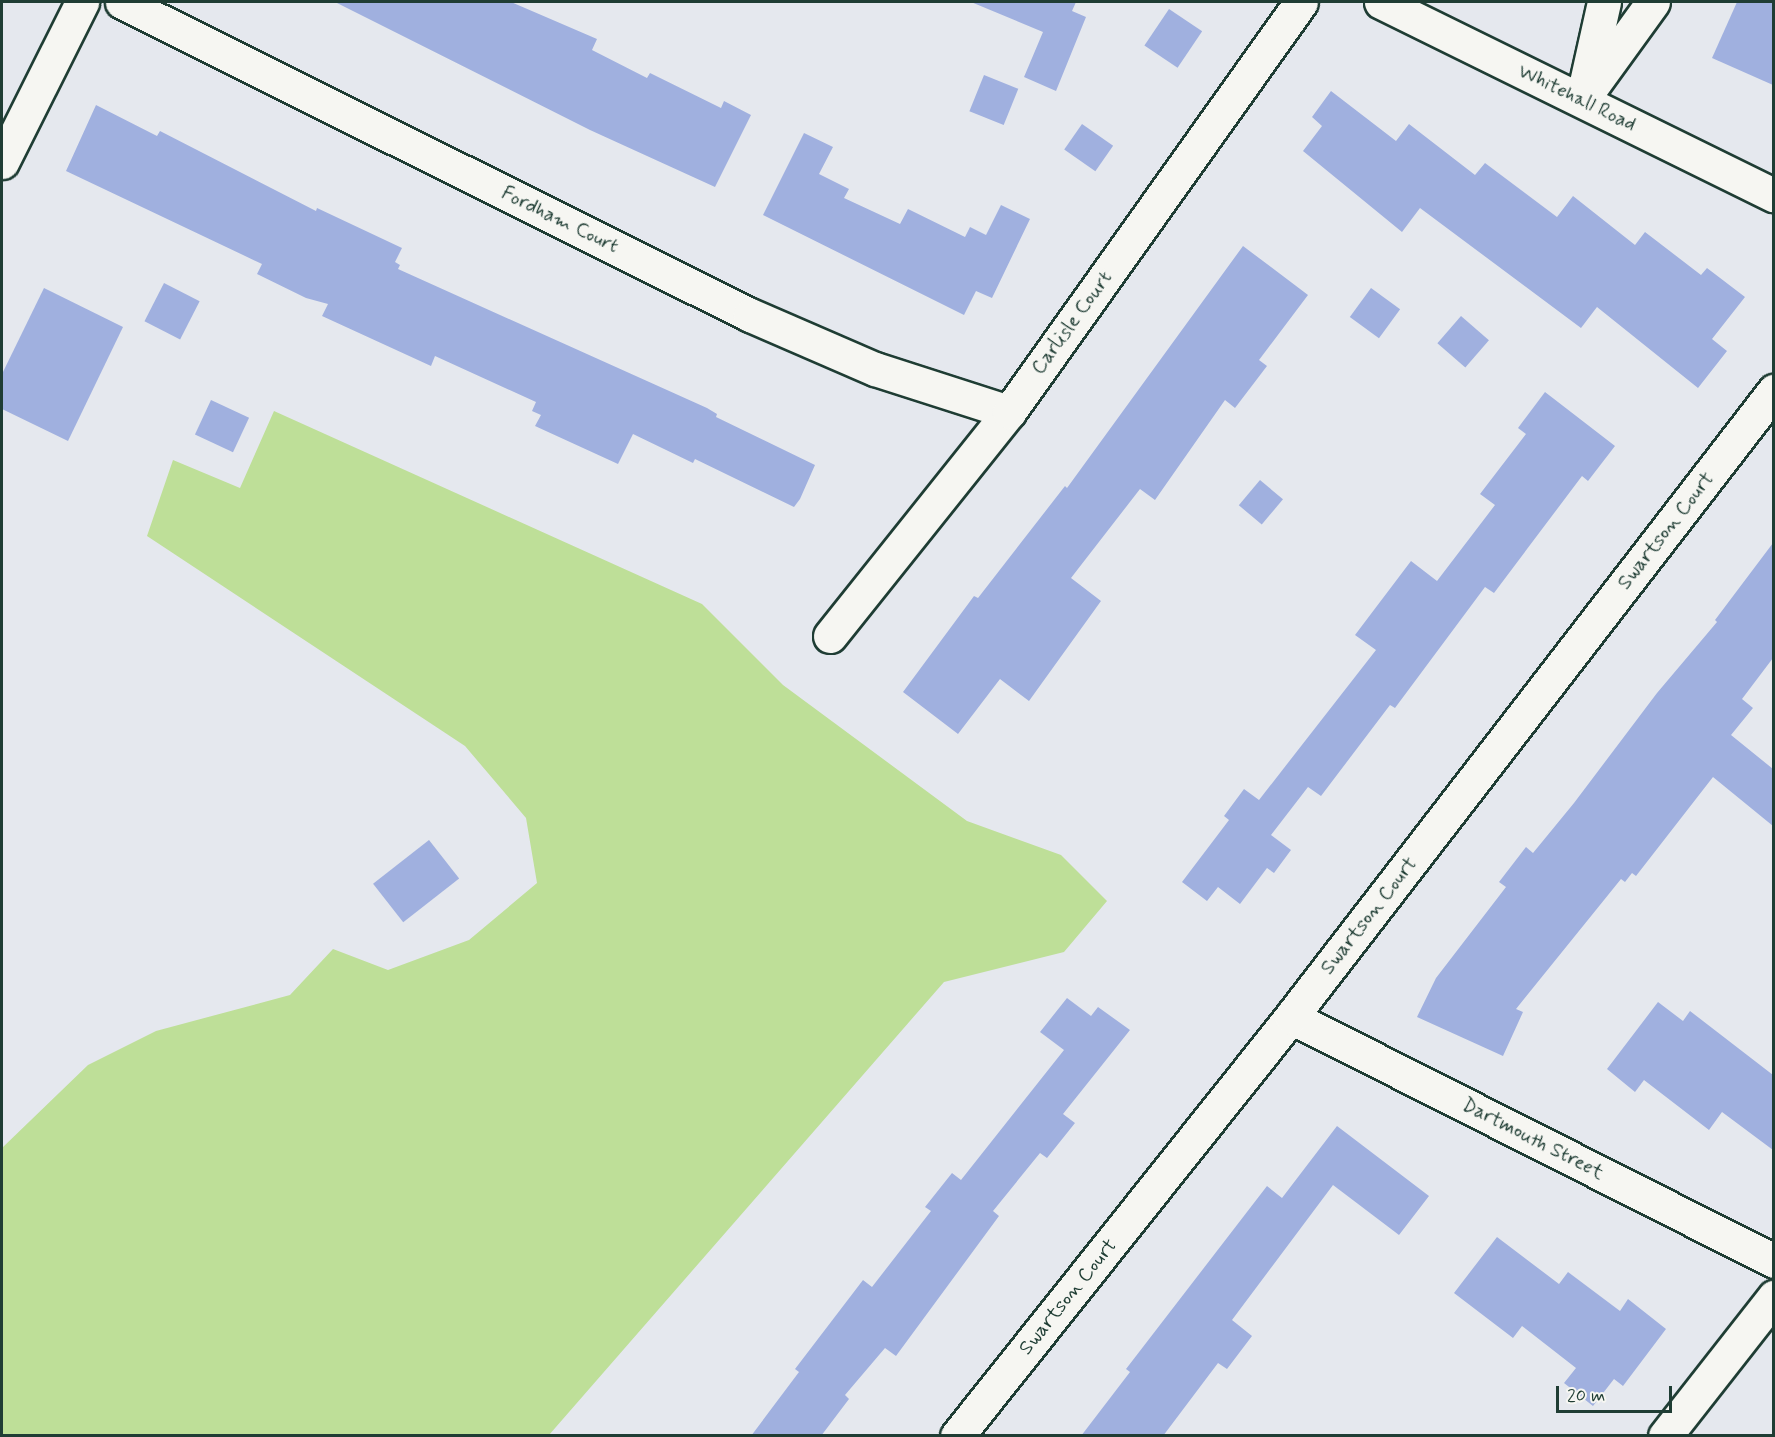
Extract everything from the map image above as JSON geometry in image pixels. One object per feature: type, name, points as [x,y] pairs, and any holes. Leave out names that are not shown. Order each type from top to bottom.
[{"type":"street","points":[[2,162],[82,2]]},
{"type":"street","name":"Fordham Court","points":[[122,2],[750,315],[875,369],[1009,412]]},
{"type":"street","name":"Carlisle Court","points":[[830,636],[1009,412],[1301,2]]},
{"type":"street","name":"Whitehall Road","points":[[1381,2],[1773,195]]},
{"type":"street","points":[[1582,100],[1604,2]]},
{"type":"street","points":[[1582,100],[1653,2]]},
{"type":"street","name":"Swartson Court","points":[[957,1436],[1291,1017],[1773,391]]},
{"type":"street","name":"Dartmouth Street","points":[[1291,1017],[1773,1261]]},
{"type":"street","points":[[1665,1436],[1773,1297]]},
{"type":"green space","points":[[274,411],[702,604],[783,685],[967,821],[1061,855],[1107,901],[1064,952],[944,982],[549,1435],[2,1435],[2,1148],[88,1065],[156,1031],[290,995],[333,949],[388,970],[469,940],[537,883],[526,818],[465,746],[147,536],[173,460],[240,488]]},
{"type":"building","points":[[335,2],[511,2],[597,39],[592,50],[647,78],[650,73],[721,108],[724,101],[751,115],[715,187],[590,130]]},
{"type":"building","points":[[971,2],[1076,2],[1072,11],[1086,17],[1056,91],[1024,77],[1043,32]]},
{"type":"building","points":[[1737,2],[1773,2],[1773,85],[1712,58]]},
{"type":"building","points":[[1169,9],[1202,31],[1178,68],[1144,45]]},
{"type":"building","points":[[984,75],[1018,89],[1004,125],[969,111]]},
{"type":"building","points":[[1331,91],[1396,141],[1409,124],[1475,175],[1485,163],[1557,217],[1573,196],[1635,245],[1645,232],[1701,275],[1707,268],[1745,297],[1712,339],[1727,351],[1698,388],[1597,307],[1581,328],[1420,208],[1402,232],[1303,151],[1322,126],[1312,117]]},
{"type":"building","points":[[96,105],[157,136],[160,131],[316,211],[317,208],[402,248],[395,262],[400,265],[398,269],[707,408],[717,414],[716,417],[815,465],[800,499],[794,507],[695,459],[693,463],[633,434],[618,464],[535,426],[541,415],[532,411],[536,402],[435,356],[431,366],[322,316],[328,304],[306,298],[257,274],[262,264],[66,171]]},
{"type":"building","points":[[1082,124],[1113,146],[1095,171],[1064,149]]},
{"type":"building","points":[[804,133],[833,147],[819,174],[849,189],[844,198],[900,224],[908,209],[965,237],[970,227],[986,235],[1001,205],[1030,219],[992,298],[976,291],[964,315],[763,215]]},
{"type":"building","points":[[1243,246],[1308,295],[1259,360],[1267,366],[1235,408],[1225,400],[1155,500],[1140,489],[1071,578],[1101,601],[1029,701],[1000,679],[958,734],[903,692],[974,596],[978,598],[1065,486],[1067,488]]},
{"type":"building","points":[[164,283],[200,301],[180,339],[144,321]]},
{"type":"building","points":[[44,288],[123,327],[68,441],[2,409],[2,374]]},
{"type":"building","points":[[1371,288],[1400,309],[1379,338],[1350,317]]},
{"type":"building","points":[[1461,316],[1489,340],[1465,367],[1437,343]]},
{"type":"building","points":[[1545,392],[1615,446],[1588,481],[1582,476],[1494,593],[1485,587],[1395,708],[1390,705],[1321,796],[1308,787],[1271,835],[1291,850],[1274,873],[1267,868],[1240,904],[1218,887],[1207,901],[1182,882],[1229,820],[1224,816],[1244,789],[1259,800],[1376,650],[1355,635],[1411,561],[1437,581],[1495,505],[1480,494],[1526,434],[1518,428]]},
{"type":"building","points":[[211,400],[249,418],[233,452],[195,434]]},
{"type":"building","points":[[1260,480],[1283,499],[1262,525],[1239,505]]},
{"type":"building","points":[[1773,543],[1773,658],[1742,699],[1753,708],[1731,735],[1773,769],[1773,826],[1713,777],[1636,876],[1632,873],[1625,882],[1621,879],[1516,1009],[1523,1012],[1503,1056],[1417,1017],[1436,978],[1506,887],[1499,882],[1526,847],[1533,853],[1574,803],[1657,693],[1717,622],[1715,620]]},
{"type":"building","points":[[429,840],[459,879],[403,922],[373,884]]},
{"type":"building","points":[[1067,998],[1091,1016],[1098,1007],[1130,1030],[1063,1114],[1075,1123],[1047,1158],[1040,1153],[993,1211],[999,1216],[896,1356],[885,1348],[845,1395],[849,1399],[821,1436],[751,1436],[799,1372],[795,1369],[863,1280],[872,1287],[931,1211],[925,1207],[952,1173],[961,1180],[1064,1050],[1040,1032]]},
{"type":"building","points":[[1658,1002],[1683,1021],[1690,1011],[1773,1075],[1773,1150],[1722,1112],[1709,1130],[1644,1080],[1635,1092],[1607,1069]]},
{"type":"building","points":[[1337,1126],[1429,1196],[1399,1235],[1333,1185],[1232,1320],[1252,1336],[1227,1369],[1218,1363],[1163,1436],[1081,1436],[1130,1372],[1126,1369],[1267,1186],[1282,1198]]},
{"type":"building","points":[[1497,1237],[1559,1284],[1568,1272],[1620,1311],[1628,1299],[1666,1329],[1623,1386],[1614,1379],[1593,1406],[1564,1383],[1576,1368],[1522,1326],[1513,1338],[1454,1293]]}]
